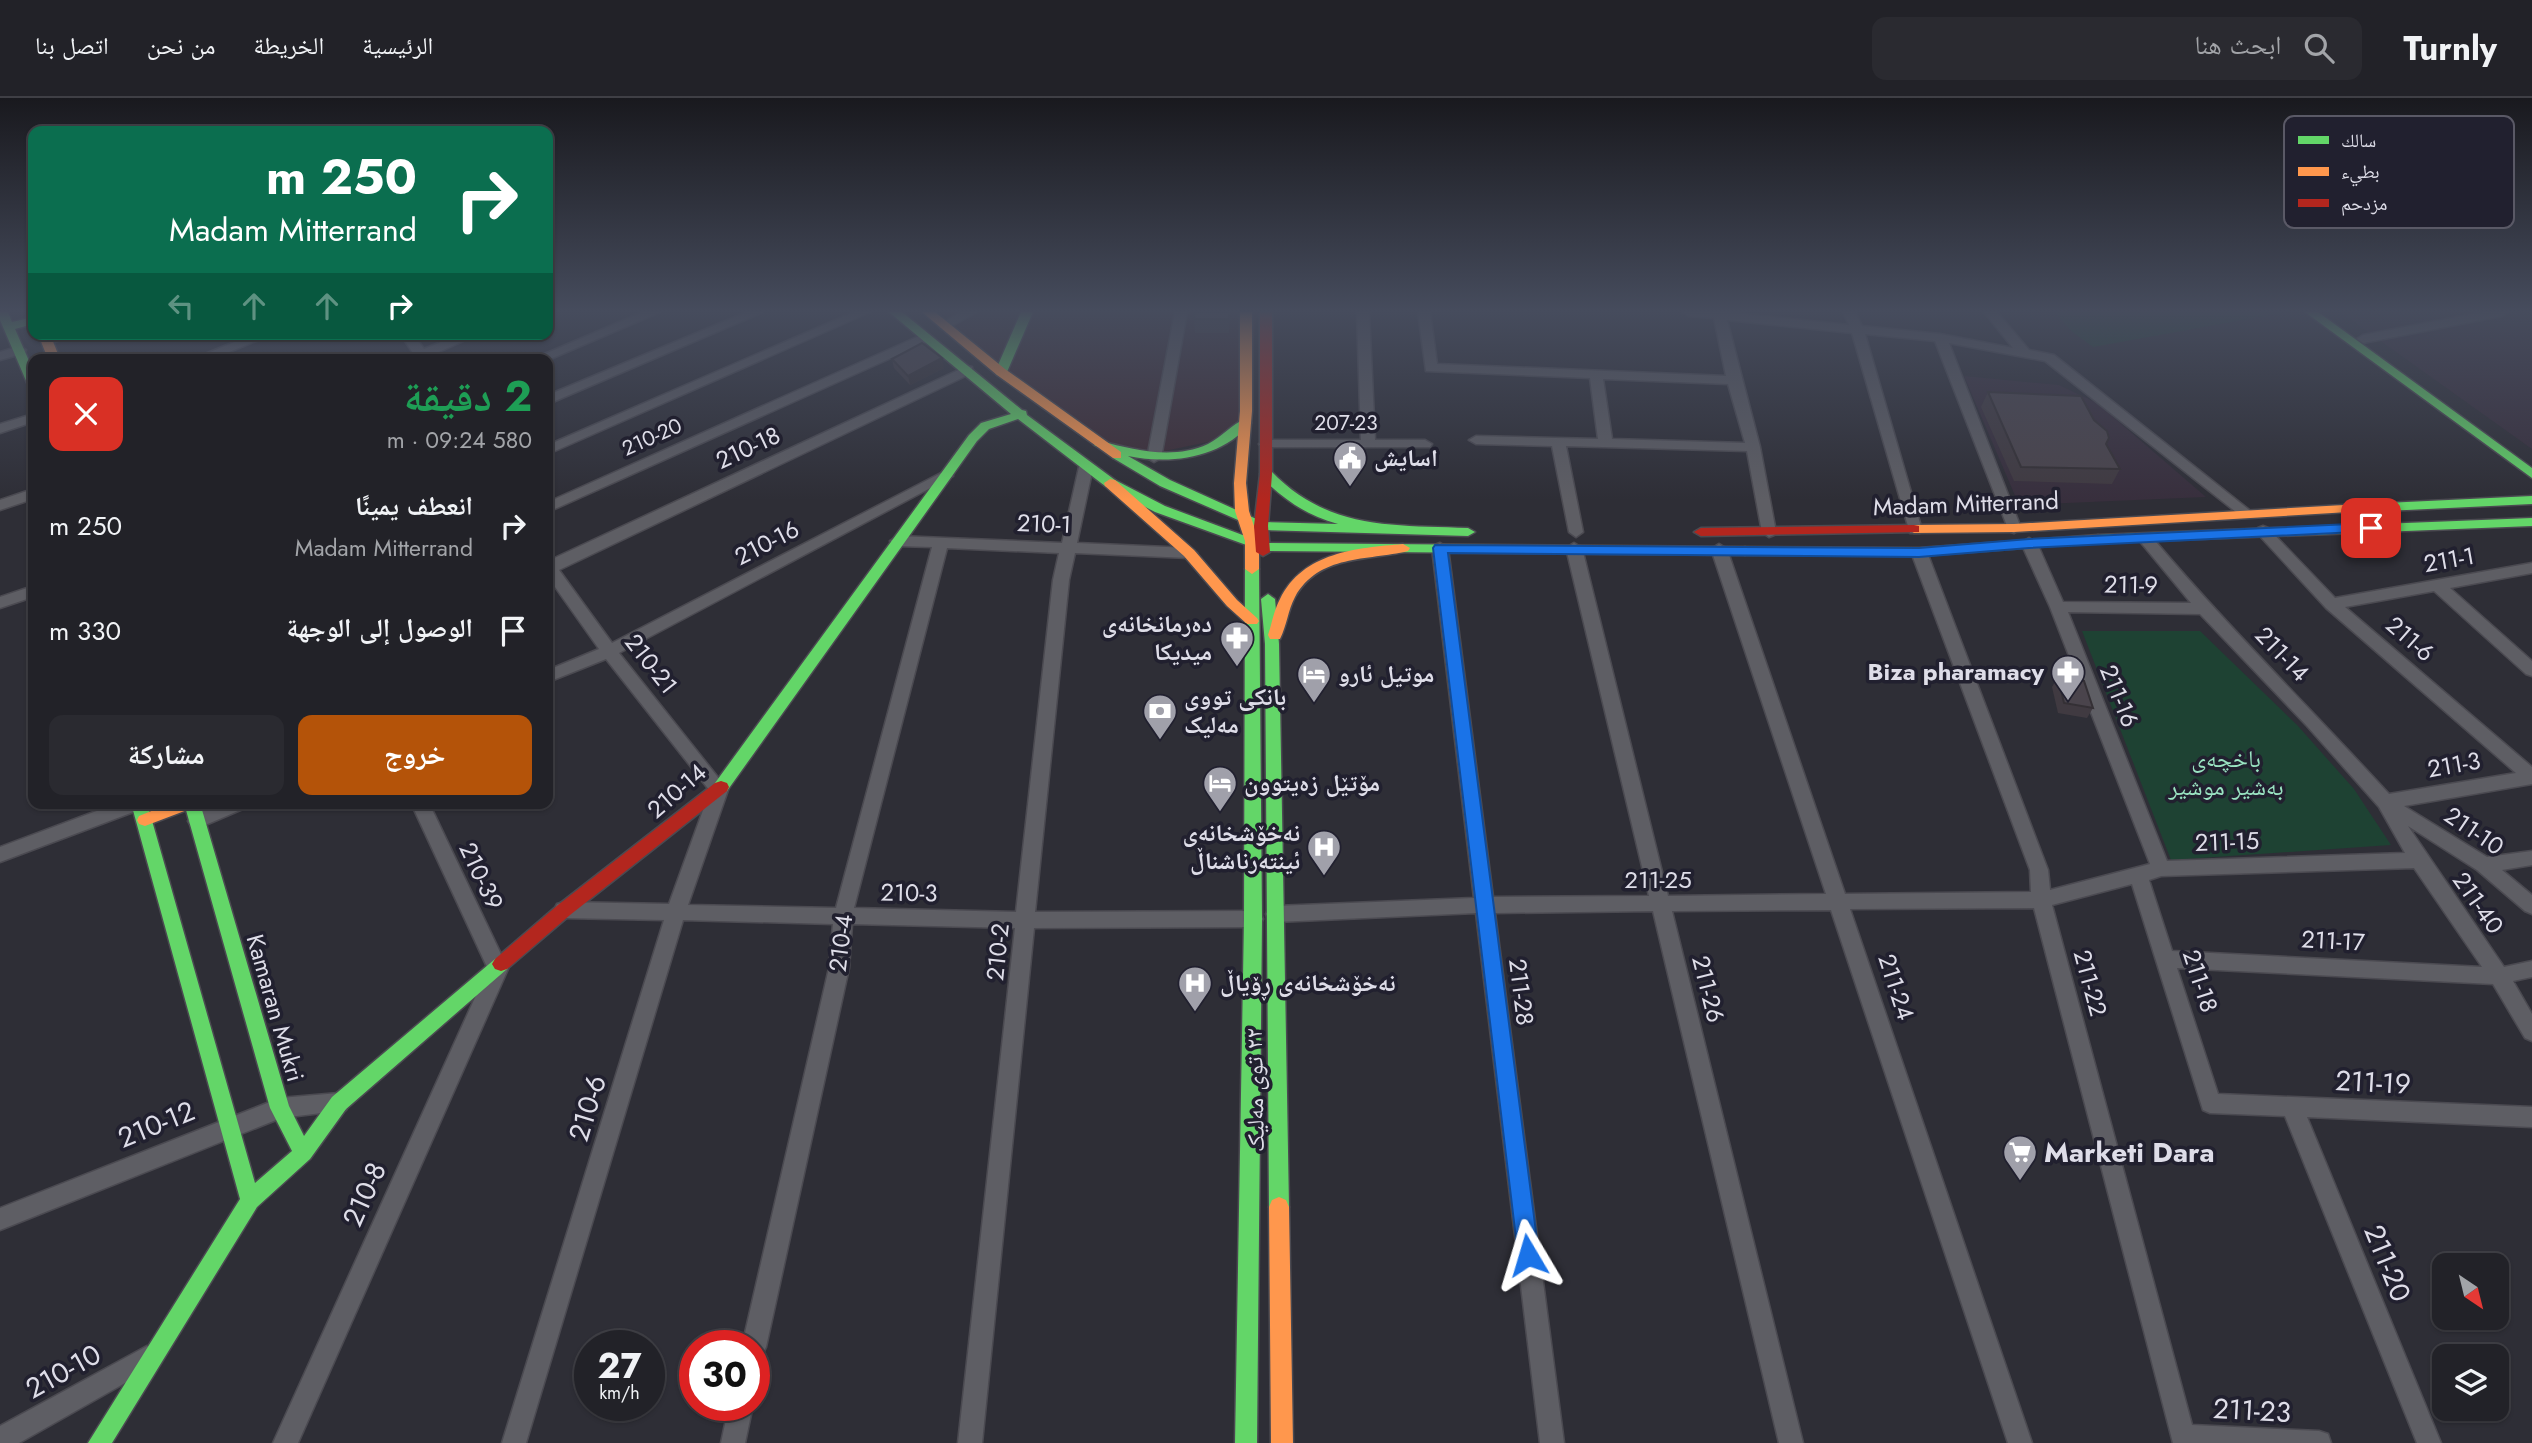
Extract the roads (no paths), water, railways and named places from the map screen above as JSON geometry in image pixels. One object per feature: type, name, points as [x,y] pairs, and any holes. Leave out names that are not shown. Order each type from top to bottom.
[{"type":"main road","points":[[973,375],[1086,467],[1110,483],[1189,553],[1232,603],[1252,621]]},
{"type":"main road","points":[[1005,375],[1100,444],[1166,483],[1261,526],[1481,531]]},
{"type":"main road","points":[[1245,375],[1245,423],[1239,488],[1242,517],[1257,544]]},
{"type":"main road","name":"٢٢ توی مەلیک","points":[[1246,1443],[1253,919],[1252,621],[1257,544],[1266,474],[1266,375]]},
{"type":"main road","points":[[2397,375],[2532,474]]},
{"type":"main road","points":[[2416,375],[2532,456]]},
{"type":"main road","name":"210-14","points":[[303,1153],[339,1103],[565,910],[719,790],[972,438],[985,426],[1022,414]]},
{"type":"main road","points":[[1100,444],[1131,455],[1154,458],[1177,456],[1212,447],[1236,434],[1245,423]]},
{"type":"main road","points":[[1266,474],[1290,500],[1311,513],[1342,522],[1401,529]]},
{"type":"main road","name":"Madam Mitterrand","points":[[1110,483],[1160,509],[1257,544],[1440,548],[1575,536],[1719,549],[1919,552],[2029,543],[2263,531],[2532,522]]},
{"type":"main road","name":"Madam Mitterrand","points":[[1681,532],[2014,528],[2246,513],[2532,500]]},
{"type":"main road","name":"٢٢ توی مەلیک","points":[[1257,544],[1272,644],[1282,1443]]},
{"type":"main road","points":[[1272,644],[1290,593],[1305,574],[1324,563],[1349,555],[1403,548]]},
{"type":"main road","points":[[193,809],[141,809],[250,1200]]},
{"type":"main road","name":"Kamaran Mukri","points":[[193,809],[280,1108],[303,1153]]},
{"type":"main road","points":[[99,1443],[250,1200],[303,1153]]},
{"type":"street","points":[[553,398],[608,375]]},
{"type":"street","points":[[553,448],[720,375]]},
{"type":"street","name":"210-20","points":[[553,505],[842,375]]},
{"type":"street","name":"210-18","points":[[553,565],[957,375]]},
{"type":"street","points":[[1154,458],[1169,375]]},
{"type":"street","points":[[1365,375],[1368,444]]},
{"type":"street","points":[[1571,375],[1734,380]]},
{"type":"street","points":[[1733,375],[1753,447],[1769,532]]},
{"type":"street","points":[[1870,375],[1915,530]]},
{"type":"street","points":[[1954,375],[2014,528]]},
{"type":"street","points":[[2070,375],[2246,513]]},
{"type":"street","points":[[1596,376],[1606,444]]},
{"type":"street","points":[[0,429],[28,420]]},
{"type":"street","points":[[1476,440],[1753,447]]},
{"type":"street","name":"211-26","points":[[1558,442],[1575,536],[1660,904],[1791,1443]]},
{"type":"street","name":"207-23","points":[[1266,444],[1425,444]]},
{"type":"street","name":"210-2","points":[[970,1443],[1060,593],[1067,548],[1086,467]]},
{"type":"street","name":"210-16","points":[[553,674],[609,651],[946,476]]},
{"type":"street","points":[[0,505],[28,496]]},
{"type":"street","name":"211-6","points":[[2263,531],[2332,604],[2532,777]]},
{"type":"street","name":"211-14","points":[[2147,538],[2204,609],[2313,722],[2385,802]]},
{"type":"street","name":"210-1","points":[[898,541],[1189,553]]},
{"type":"street","name":"210-4","points":[[758,1330],[839,968],[843,916],[942,543]]},
{"type":"street","name":"211-16","points":[[2029,543],[2161,869]]},
{"type":"street","name":"211-28","points":[[1440,548],[1552,1443]]},
{"type":"street","name":"211-24","points":[[1719,549],[2020,1443]]},
{"type":"street","name":"211-22","points":[[1919,552],[2039,870],[2041,900],[2183,1437]]},
{"type":"street","name":"211-1","points":[[2332,604],[2529,572]]},
{"type":"street","name":"210-21","points":[[553,574],[609,651],[719,790]]},
{"type":"street","points":[[2437,585],[2532,670]]},
{"type":"street","points":[[0,603],[28,593]]},
{"type":"street","name":"211-9","points":[[2057,607],[2204,609]]},
{"type":"street","name":"211-3","points":[[2385,802],[2532,777]]},
{"type":"street","name":"210-6","points":[[514,1443],[676,912],[719,790]]},
{"type":"street","name":"211-40","points":[[2385,802],[2419,860],[2499,976],[2532,1032]]},
{"type":"street","name":"211-10","points":[[2385,802],[2484,865],[2532,906]]},
{"type":"street","points":[[0,855],[141,809]]},
{"type":"street","name":"210-39","points":[[423,809],[498,969]]},
{"type":"street","points":[[2484,865],[2532,858]]},
{"type":"street","name":"211-15","points":[[2041,900],[2161,869],[2419,860]]},
{"type":"street","name":"211-18","points":[[2138,875],[2210,1103]]},
{"type":"street","name":"211-25","points":[[1276,914],[1484,905],[2041,900]]},
{"type":"street","name":"210-3","points":[[565,910],[1026,920],[1253,919]]},
{"type":"street","name":"211-17","points":[[2165,959],[2499,976],[2532,969]]},
{"type":"street","name":"210-8","points":[[285,1443],[498,969]]},
{"type":"street","name":"210-12","points":[[0,1219],[280,1108],[339,1103]]},
{"type":"street","name":"211-19","points":[[2210,1103],[2532,1117]]},
{"type":"street","name":"211-20","points":[[2292,1106],[2429,1443]]},
{"type":"street","name":"210-10","points":[[0,1440],[155,1353]]},
{"type":"street","points":[[733,1443],[738,1421]]},
{"type":"street","name":"211-23","points":[[2183,1437],[2319,1443]]},
{"type":"place","name":"اسايش","points":[[1350,488]]},
{"type":"place","name":"دەرمانخانەی میدیکا","points":[[1237,668]]},
{"type":"place","name":"Biza pharamacy","points":[[2068,702]]},
{"type":"place","name":"موتیل ئارو","points":[[1314,704]]},
{"type":"place","name":"بانکی تووی مه‌لیک","points":[[1160,741]]},
{"type":"place","name":"مۆتێل زەیتوون","points":[[1220,813]]},
{"type":"place","name":"نەخۆشخانەی ئینتەرناشناڵ","points":[[1324,877]]},
{"type":"place","name":"نەخۆشخانەی ڕۆیاڵ","points":[[1195,1013]]},
{"type":"place","name":"Marketi Dara","points":[[2020,1182]]},
{"type":"park label","name":"باخچەی بەشیر موشیر","points":[[2226,773]]}]
